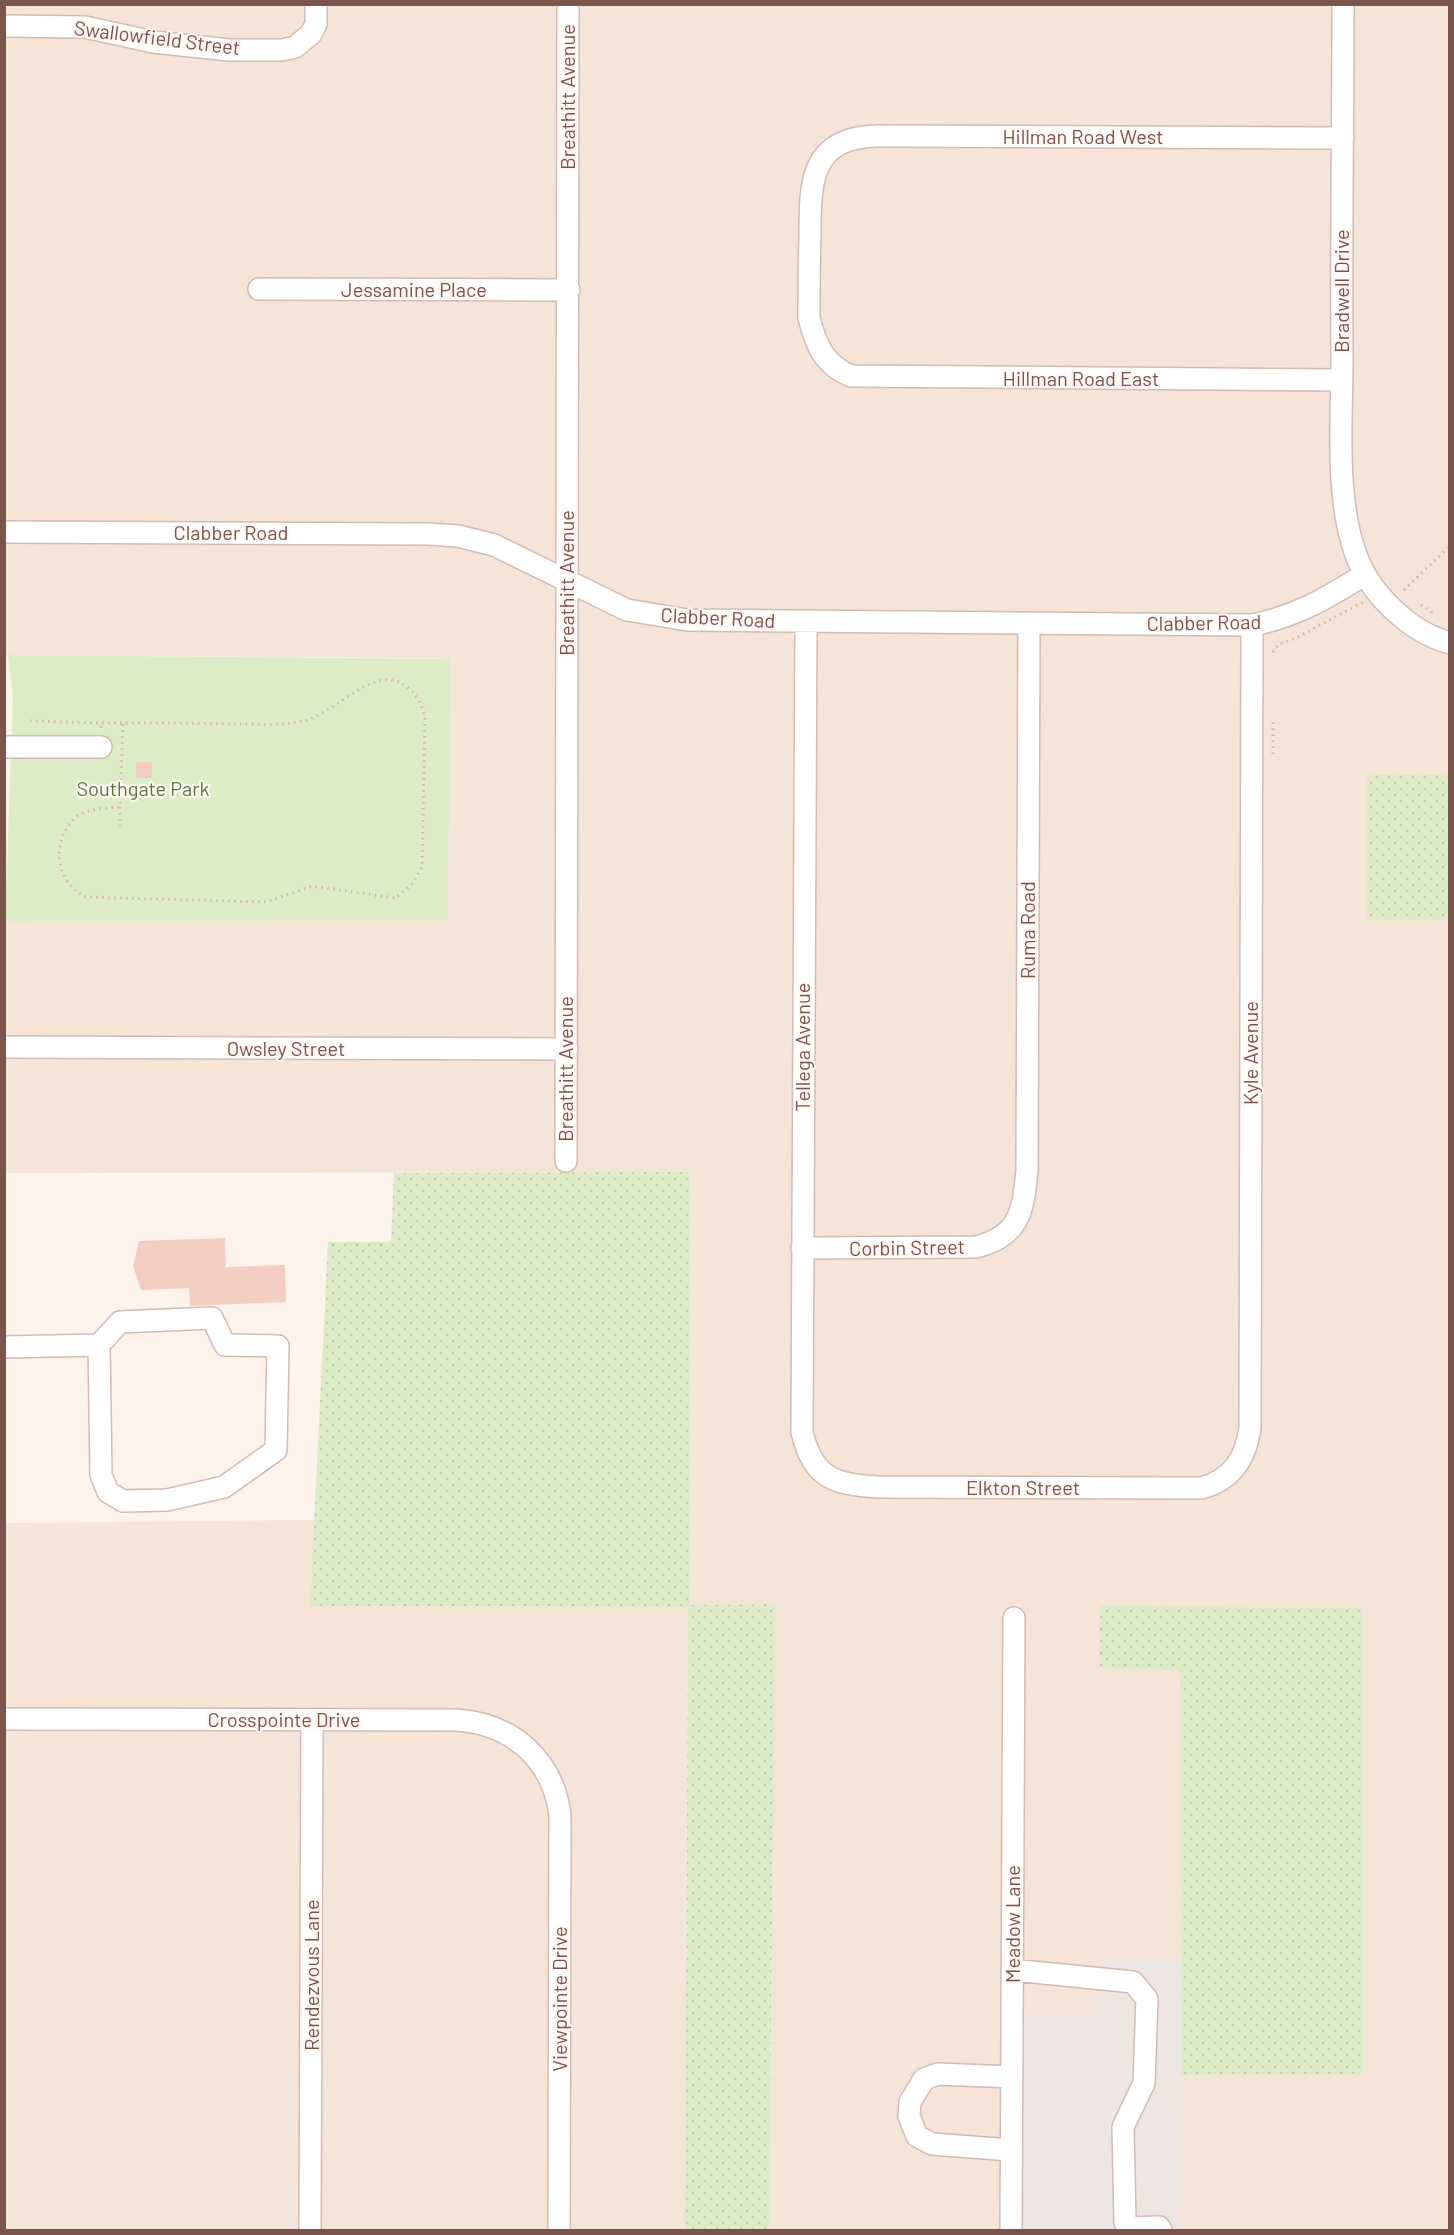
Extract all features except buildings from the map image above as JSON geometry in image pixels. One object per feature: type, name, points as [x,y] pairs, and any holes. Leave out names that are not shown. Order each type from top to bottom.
[{"type":"street","name":"Swallowfield Street","points":[[4,26],[85,27],[153,42],[229,50],[282,50],[295,47],[307,39],[316,24],[316,4]]},
{"type":"street","name":"Breathitt Avenue","points":[[566,1161],[568,4]]},
{"type":"street","name":"Bradwell Drive","points":[[1343,4],[1342,380],[1345,514],[1364,574]]},
{"type":"street","name":"Hillman Road West","points":[[825,360],[814,339],[809,318],[810,197],[814,173],[827,152],[838,144],[864,136],[1343,138]]},
{"type":"street","name":"Jessamine Place","points":[[259,289],[568,290]]},
{"type":"street","name":"Hillman Road East","points":[[825,360],[836,370],[851,376],[868,378],[1342,380]]},
{"type":"street","name":"Clabber Road","points":[[4,532],[448,535],[494,545],[627,610],[658,617],[687,620],[1252,625],[1274,621],[1315,606],[1364,574]]},
{"type":"street","points":[[1364,574],[1379,593],[1422,632],[1449,643]]},
{"type":"street","name":"Tellega Avenue","points":[[806,622],[802,1432],[810,1458],[818,1469]]},
{"type":"street","name":"Ruma Road","points":[[1008,1232],[1018,1219],[1023,1203],[1027,1171],[1029,623]]},
{"type":"street","name":"Kyle Avenue","points":[[1229,1475],[1245,1453],[1250,1427],[1252,625]]},
{"type":"street","points":[[4,747],[101,747]]},
{"type":"street","name":"Owsley Street","points":[[4,1047],[567,1049]]},
{"type":"street","name":"Corbin Street","points":[[802,1248],[962,1248],[987,1244],[1008,1232]]},
{"type":"street","points":[[4,1347],[99,1345],[120,1322],[213,1318],[225,1345],[278,1346],[276,1450],[224,1487],[167,1500],[123,1501],[108,1492],[101,1475],[99,1345]]},
{"type":"street","name":"Elkton Street","points":[[818,1469],[831,1479],[846,1485],[878,1487],[1191,1488],[1211,1485],[1229,1475]]},
{"type":"street","name":"Meadow Lane","points":[[1011,2230],[1014,1618]]},
{"type":"street","name":"Crosspointe Drive","points":[[4,1719],[471,1721],[496,1728],[515,1738],[528,1748],[546,1770]]},
{"type":"street","name":"Rendezvous Lane","points":[[310,2230],[312,1720]]},
{"type":"street","name":"Viewpointe Drive","points":[[546,1770],[554,1785],[560,1815],[559,2230]]},
{"type":"street","points":[[1013,1970],[1133,1982],[1147,1998],[1144,2084],[1123,2127],[1125,2222],[1128,2228],[1159,2228],[1161,2230]]},
{"type":"street","points":[[1011,2150],[932,2144],[917,2136],[909,2116],[910,2102],[924,2079],[939,2074],[1012,2077]]},
{"type":"path","points":[[1404,590],[1449,546]]},
{"type":"path","points":[[1273,662],[1273,650],[1279,644],[1296,639],[1339,617],[1379,593],[1394,579],[1410,597]]},
{"type":"path","points":[[1419,603],[1438,616]]},
{"type":"path","points":[[120,807],[91,811],[76,818],[60,847],[59,860],[62,874],[75,892],[85,897],[266,902],[312,886],[396,897],[412,884],[422,867],[425,717],[423,707],[409,688],[389,680],[369,684],[333,709],[304,721],[274,724],[123,723],[120,826]]},
{"type":"path","points":[[1273,708],[1273,754]]},
{"type":"path","points":[[30,721],[101,723]]},
{"type":"shaded area","points":[[5,5],[1449,5],[1449,775],[1367,775],[1367,919],[1449,920],[1449,2230],[1180,2230],[1181,2075],[1363,2074],[1361,1608],[1100,1607],[1180,1670],[1182,1959],[1099,1960],[1097,2014],[1020,2230],[769,2230],[775,1604],[689,1606],[689,1172],[5,1173],[5,921],[447,920],[442,658],[5,655]]},
{"type":"shaded area","points":[[315,1520],[311,1606],[688,1607],[685,2230],[5,2230],[4,1523]]},
{"type":"shaded area","points":[[1099,1959],[1182,1959],[1180,2230],[1020,2230],[1019,2014],[1097,2014]]},
{"type":"green space","name":"Southgate Park","points":[[8,655],[450,659],[448,920],[5,921],[13,697]]},
{"type":"green space","points":[[1367,775],[1449,775],[1449,920],[1367,920]]},
{"type":"green space","points":[[689,1172],[689,1605],[775,1604],[769,2230],[685,2230],[688,1607],[310,1606],[328,1242],[391,1242],[394,1173]]},
{"type":"green space","points":[[1100,1606],[1362,1608],[1363,2074],[1181,2075],[1180,1670],[1100,1668]]}]
